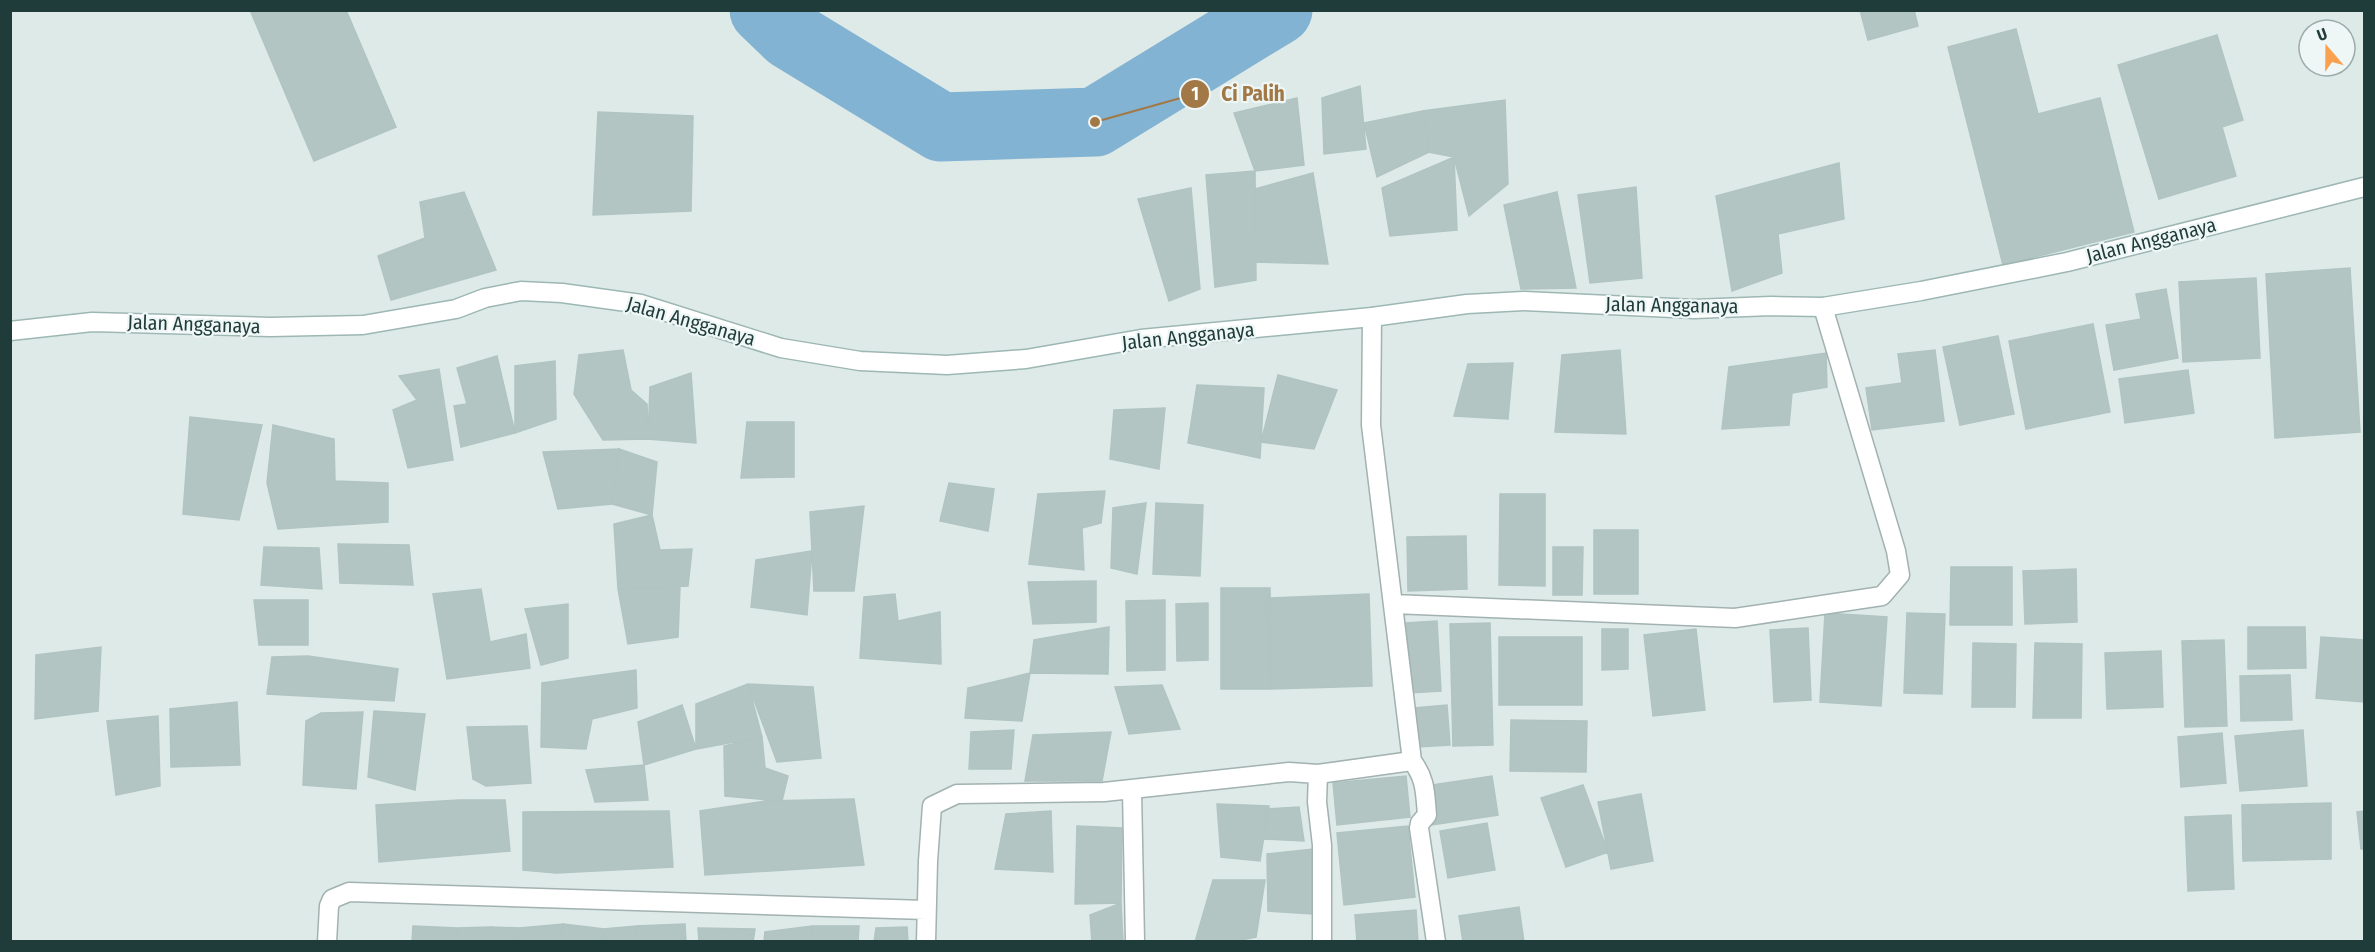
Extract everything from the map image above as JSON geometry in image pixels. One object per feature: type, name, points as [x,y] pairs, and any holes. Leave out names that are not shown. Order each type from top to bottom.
[{"type":"street","name":"Jalan Angganaya","points":[[10,331],[92,322],[270,327],[363,325],[456,309],[485,298],[521,291],[562,293],[641,304],[792,350],[860,361],[947,365],[1026,359],[1141,339],[1524,300],[1694,309],[1771,306],[1823,307],[1921,291],[2067,262],[2364,187]]},
{"type":"street","points":[[1393,604],[1735,618],[1882,596],[1900,575],[1896,551],[1823,307]]},
{"type":"street","points":[[1372,317],[1371,425],[1412,761],[1423,776],[1426,815],[1419,828],[1436,942]]},
{"type":"street","points":[[926,942],[932,806],[957,794],[1132,791],[1289,772],[1318,774],[1412,761]]},
{"type":"street","points":[[1318,774],[1322,942]]},
{"type":"street","points":[[1132,791],[1135,942]]},
{"type":"street","points":[[327,942],[329,906],[332,898],[349,892],[926,910]]},
{"type":"building","points":[[250,10],[346,10],[396,127],[314,161]]},
{"type":"building","points":[[1860,10],[1914,10],[1918,26],[1868,40]]},
{"type":"building","points":[[2016,29],[2038,114],[2100,98],[2134,232],[2003,265],[1948,47]]},
{"type":"building","points":[[2217,35],[2243,120],[2222,127],[2236,176],[2159,199],[2118,65]]},
{"type":"building","points":[[1360,86],[1366,149],[1324,154],[1322,98]]},
{"type":"building","points":[[1297,98],[1304,165],[1255,171],[1234,113]]},
{"type":"building","points":[[1505,100],[1508,184],[1469,216],[1454,157],[1429,152],[1423,111]]},
{"type":"building","points":[[1423,111],[1429,152],[1377,177],[1364,123]]},
{"type":"building","points":[[598,112],[693,116],[691,211],[593,215]]},
{"type":"building","points":[[1454,157],[1457,230],[1390,236],[1382,188]]},
{"type":"building","points":[[1839,163],[1844,219],[1778,234],[1782,273],[1732,291],[1716,196]]},
{"type":"building","points":[[1255,171],[1256,280],[1215,287],[1206,175]]},
{"type":"building","points":[[1313,173],[1328,264],[1256,262],[1255,189]]},
{"type":"building","points":[[1636,187],[1642,278],[1590,283],[1578,195]]},
{"type":"building","points":[[1191,188],[1200,289],[1169,301],[1138,199]]},
{"type":"building","points":[[464,192],[496,270],[391,300],[378,256],[425,238],[420,202]]},
{"type":"building","points":[[1557,192],[1576,288],[1521,289],[1504,205]]},
{"type":"building","points":[[2350,268],[2360,432],[2275,438],[2266,274]]},
{"type":"building","points":[[2256,278],[2260,358],[2183,362],[2179,282]]},
{"type":"building","points":[[2166,289],[2178,358],[2114,370],[2106,325],[2141,319],[2136,294]]},
{"type":"building","points":[[2093,324],[2110,412],[2026,429],[2009,341]]},
{"type":"building","points":[[1998,336],[2014,414],[1960,425],[1943,347]]},
{"type":"building","points":[[623,350],[631,390],[647,404],[648,439],[603,440],[574,394],[579,355]]},
{"type":"building","points":[[1620,350],[1626,434],[1555,432],[1562,355]]},
{"type":"building","points":[[1935,350],[1944,421],[1872,430],[1866,388],[1902,383],[1898,354]]},
{"type":"building","points":[[1826,353],[1827,387],[1792,393],[1789,425],[1722,429],[1729,367]]},
{"type":"building","points":[[497,356],[515,433],[461,447],[454,406],[467,404],[457,368]]},
{"type":"building","points":[[555,361],[556,419],[515,433],[515,366]]},
{"type":"building","points":[[1513,363],[1508,419],[1454,416],[1468,364]]},
{"type":"building","points":[[439,369],[453,460],[408,468],[393,410],[417,400],[399,376]]},
{"type":"building","points":[[2188,370],[2194,413],[2125,423],[2119,379]]},
{"type":"building","points":[[691,373],[696,443],[648,439],[650,387]]},
{"type":"building","points":[[1278,375],[1337,390],[1314,449],[1261,442]]},
{"type":"building","points":[[1197,385],[1264,388],[1260,458],[1188,443]]},
{"type":"building","points":[[1165,408],[1159,469],[1110,459],[1114,410]]},
{"type":"building","points":[[190,417],[262,425],[239,520],[183,514]]},
{"type":"building","points":[[747,422],[794,422],[794,477],[741,478]]},
{"type":"building","points":[[273,425],[334,439],[335,481],[388,483],[388,522],[278,529],[267,483]]},
{"type":"building","points":[[619,449],[612,504],[558,509],[543,452]]},
{"type":"building","points":[[619,449],[657,462],[652,515],[612,504]]},
{"type":"building","points":[[949,483],[994,489],[988,531],[940,521]]},
{"type":"building","points":[[1105,491],[1101,523],[1082,528],[1084,570],[1029,564],[1038,494]]},
{"type":"building","points":[[1500,494],[1545,494],[1545,586],[1499,585]]},
{"type":"building","points":[[1146,503],[1137,574],[1111,568],[1113,508]]},
{"type":"building","points":[[1156,503],[1203,505],[1200,576],[1153,574]]},
{"type":"building","points":[[864,506],[854,591],[814,591],[810,512]]},
{"type":"building","points":[[652,515],[660,550],[692,549],[688,586],[618,589],[614,524]]},
{"type":"building","points":[[1594,530],[1638,530],[1638,594],[1594,594]]},
{"type":"building","points":[[1466,536],[1467,589],[1408,591],[1407,537]]},
{"type":"building","points":[[338,544],[409,545],[413,585],[340,583]]},
{"type":"building","points":[[264,547],[319,548],[322,589],[261,585]]},
{"type":"building","points":[[1553,547],[1583,547],[1582,595],[1553,595]]},
{"type":"building","points":[[812,551],[807,615],[751,607],[756,560]]},
{"type":"building","points":[[1951,567],[2012,567],[2012,625],[1950,625]]},
{"type":"building","points":[[2076,569],[2077,622],[2025,624],[2023,571]]},
{"type":"building","points":[[1096,581],[1096,622],[1033,624],[1028,582]]},
{"type":"building","points":[[680,587],[678,637],[628,644],[618,589]]},
{"type":"building","points":[[1221,588],[1270,588],[1271,689],[1221,689]]},
{"type":"building","points":[[481,589],[490,642],[526,634],[530,668],[447,679],[433,594]]},
{"type":"building","points":[[895,594],[898,621],[940,612],[941,664],[860,658],[864,597]]},
{"type":"building","points":[[1369,594],[1372,686],[1270,689],[1267,598]]},
{"type":"building","points":[[254,600],[308,600],[308,645],[259,645]]},
{"type":"building","points":[[1165,600],[1165,670],[1127,671],[1126,601]]},
{"type":"building","points":[[1208,603],[1208,660],[1177,661],[1176,604]]},
{"type":"building","points":[[568,604],[568,658],[541,665],[525,609]]},
{"type":"building","points":[[1825,613],[1887,617],[1881,706],[1820,702]]},
{"type":"building","points":[[1907,613],[1945,614],[1942,694],[1904,693]]},
{"type":"building","points":[[1437,621],[1441,691],[1409,693],[1406,623]]},
{"type":"building","points":[[1490,623],[1493,745],[1453,746],[1450,624]]},
{"type":"building","points":[[1109,627],[1108,674],[1030,673],[1034,640]]},
{"type":"building","points":[[2248,627],[2305,627],[2306,668],[2248,669]]},
{"type":"building","points":[[1808,628],[1811,700],[1774,702],[1770,630]]},
{"type":"building","points":[[1602,629],[1628,629],[1628,669],[1602,670]]},
{"type":"building","points":[[1696,629],[1705,710],[1653,716],[1644,635]]},
{"type":"building","points":[[1499,637],[1582,637],[1582,705],[1499,705]]},
{"type":"building","points":[[2321,637],[2364,640],[2364,702],[2316,698]]},
{"type":"building","points":[[2224,640],[2227,726],[2185,727],[2182,641]]},
{"type":"building","points":[[1973,643],[2016,644],[2015,707],[1972,707]]},
{"type":"building","points":[[2035,643],[2082,644],[2081,718],[2033,718]]},
{"type":"building","points":[[101,647],[98,711],[35,719],[36,655]]},
{"type":"building","points":[[2161,651],[2163,707],[2107,709],[2105,653]]},
{"type":"building","points":[[308,656],[398,669],[394,701],[267,694],[272,657]]},
{"type":"building","points":[[636,670],[637,708],[592,719],[586,749],[541,747],[542,683]]},
{"type":"building","points":[[1030,673],[1022,721],[965,718],[968,688]]},
{"type":"building","points":[[2290,675],[2292,720],[2241,721],[2240,676]]},
{"type":"building","points":[[748,684],[762,737],[696,749],[696,704]]},
{"type":"building","points":[[748,684],[813,687],[821,758],[777,762]]},
{"type":"building","points":[[1162,685],[1180,729],[1129,734],[1115,687]]},
{"type":"building","points":[[237,702],[240,765],[171,767],[170,709]]},
{"type":"building","points":[[682,705],[696,749],[644,765],[638,722]]},
{"type":"building","points":[[1447,705],[1450,745],[1417,747],[1414,708]]},
{"type":"building","points":[[374,711],[425,714],[415,790],[368,777]]},
{"type":"building","points":[[363,712],[356,789],[303,785],[306,721],[321,713]]},
{"type":"building","points":[[158,716],[160,786],[116,795],[107,721]]},
{"type":"building","points":[[1511,720],[1587,721],[1586,772],[1510,771]]},
{"type":"building","points":[[527,726],[531,783],[486,786],[473,779],[467,727]]},
{"type":"building","points":[[1014,730],[1011,769],[969,769],[971,732]]},
{"type":"building","points":[[2303,730],[2307,786],[2240,791],[2235,736]]},
{"type":"building","points":[[1111,732],[1102,781],[1025,781],[1033,735]]},
{"type":"building","points":[[2222,733],[2226,783],[2181,787],[2178,737]]},
{"type":"building","points":[[762,737],[765,768],[788,776],[782,801],[725,796],[724,746]]},
{"type":"building","points":[[644,765],[648,800],[595,802],[586,770]]},
{"type":"building","points":[[1406,776],[1410,817],[1337,825],[1333,783]]},
{"type":"building","points":[[1492,776],[1498,815],[1432,825],[1426,786]]},
{"type":"building","points":[[1583,785],[1608,852],[1566,867],[1541,798]]},
{"type":"building","points":[[1641,794],[1653,861],[1611,869],[1598,802]]},
{"type":"building","points":[[854,799],[864,865],[705,875],[700,811],[765,801]]},
{"type":"building","points":[[505,800],[510,851],[379,862],[376,805]]},
{"type":"building","points":[[2331,803],[2331,859],[2243,861],[2242,805]]},
{"type":"building","points":[[1217,804],[1269,806],[1260,861],[1221,857]]},
{"type":"building","points":[[1299,807],[1304,841],[1264,839],[1265,809]]},
{"type":"building","points":[[669,811],[673,867],[556,873],[523,870],[523,812]]},
{"type":"building","points":[[1051,811],[1053,872],[995,869],[1006,814]]},
{"type":"building","points":[[2364,811],[2364,849],[2361,849],[2357,812]]},
{"type":"building","points":[[2231,815],[2234,889],[2188,891],[2185,817]]},
{"type":"building","points":[[1487,823],[1495,870],[1448,878],[1440,831]]},
{"type":"building","points":[[1077,826],[1122,828],[1121,903],[1075,904]]},
{"type":"building","points":[[1408,826],[1415,897],[1344,905],[1337,833]]},
{"type":"building","points":[[1313,849],[1313,914],[1268,911],[1267,854]]},
{"type":"building","points":[[1213,880],[1265,880],[1256,937],[1231,942],[1195,942]]},
{"type":"building","points":[[1121,903],[1123,942],[1092,942],[1090,915]]},
{"type":"building","points":[[1519,907],[1524,942],[1463,942],[1459,916]]},
{"type":"building","points":[[1416,910],[1418,942],[1357,942],[1355,915]]},
{"type":"building","points":[[563,924],[559,942],[519,942],[520,928]]},
{"type":"building","points":[[563,924],[604,929],[602,942],[559,942]]},
{"type":"building","points":[[685,924],[686,942],[638,942],[636,926]]},
{"type":"building","points":[[413,926],[457,928],[455,942],[412,942]]},
{"type":"building","points":[[636,926],[636,942],[604,942],[604,929]]},
{"type":"building","points":[[812,926],[812,942],[764,942],[765,932]]},
{"type":"building","points":[[812,926],[859,926],[858,942],[814,942]]},
{"type":"building","points":[[491,927],[489,942],[455,942],[457,928]]},
{"type":"building","points":[[491,927],[520,928],[519,942],[489,942]]},
{"type":"building","points":[[907,927],[908,942],[874,942],[876,928]]},
{"type":"building","points":[[698,928],[755,929],[753,942],[699,942]]},
{"type":"waterway","points":[[764,10],[790,35],[941,127],[1095,122],[1278,10]]},
{"type":"place","name":"Ci Palih","points":[[1095,122]]}]
